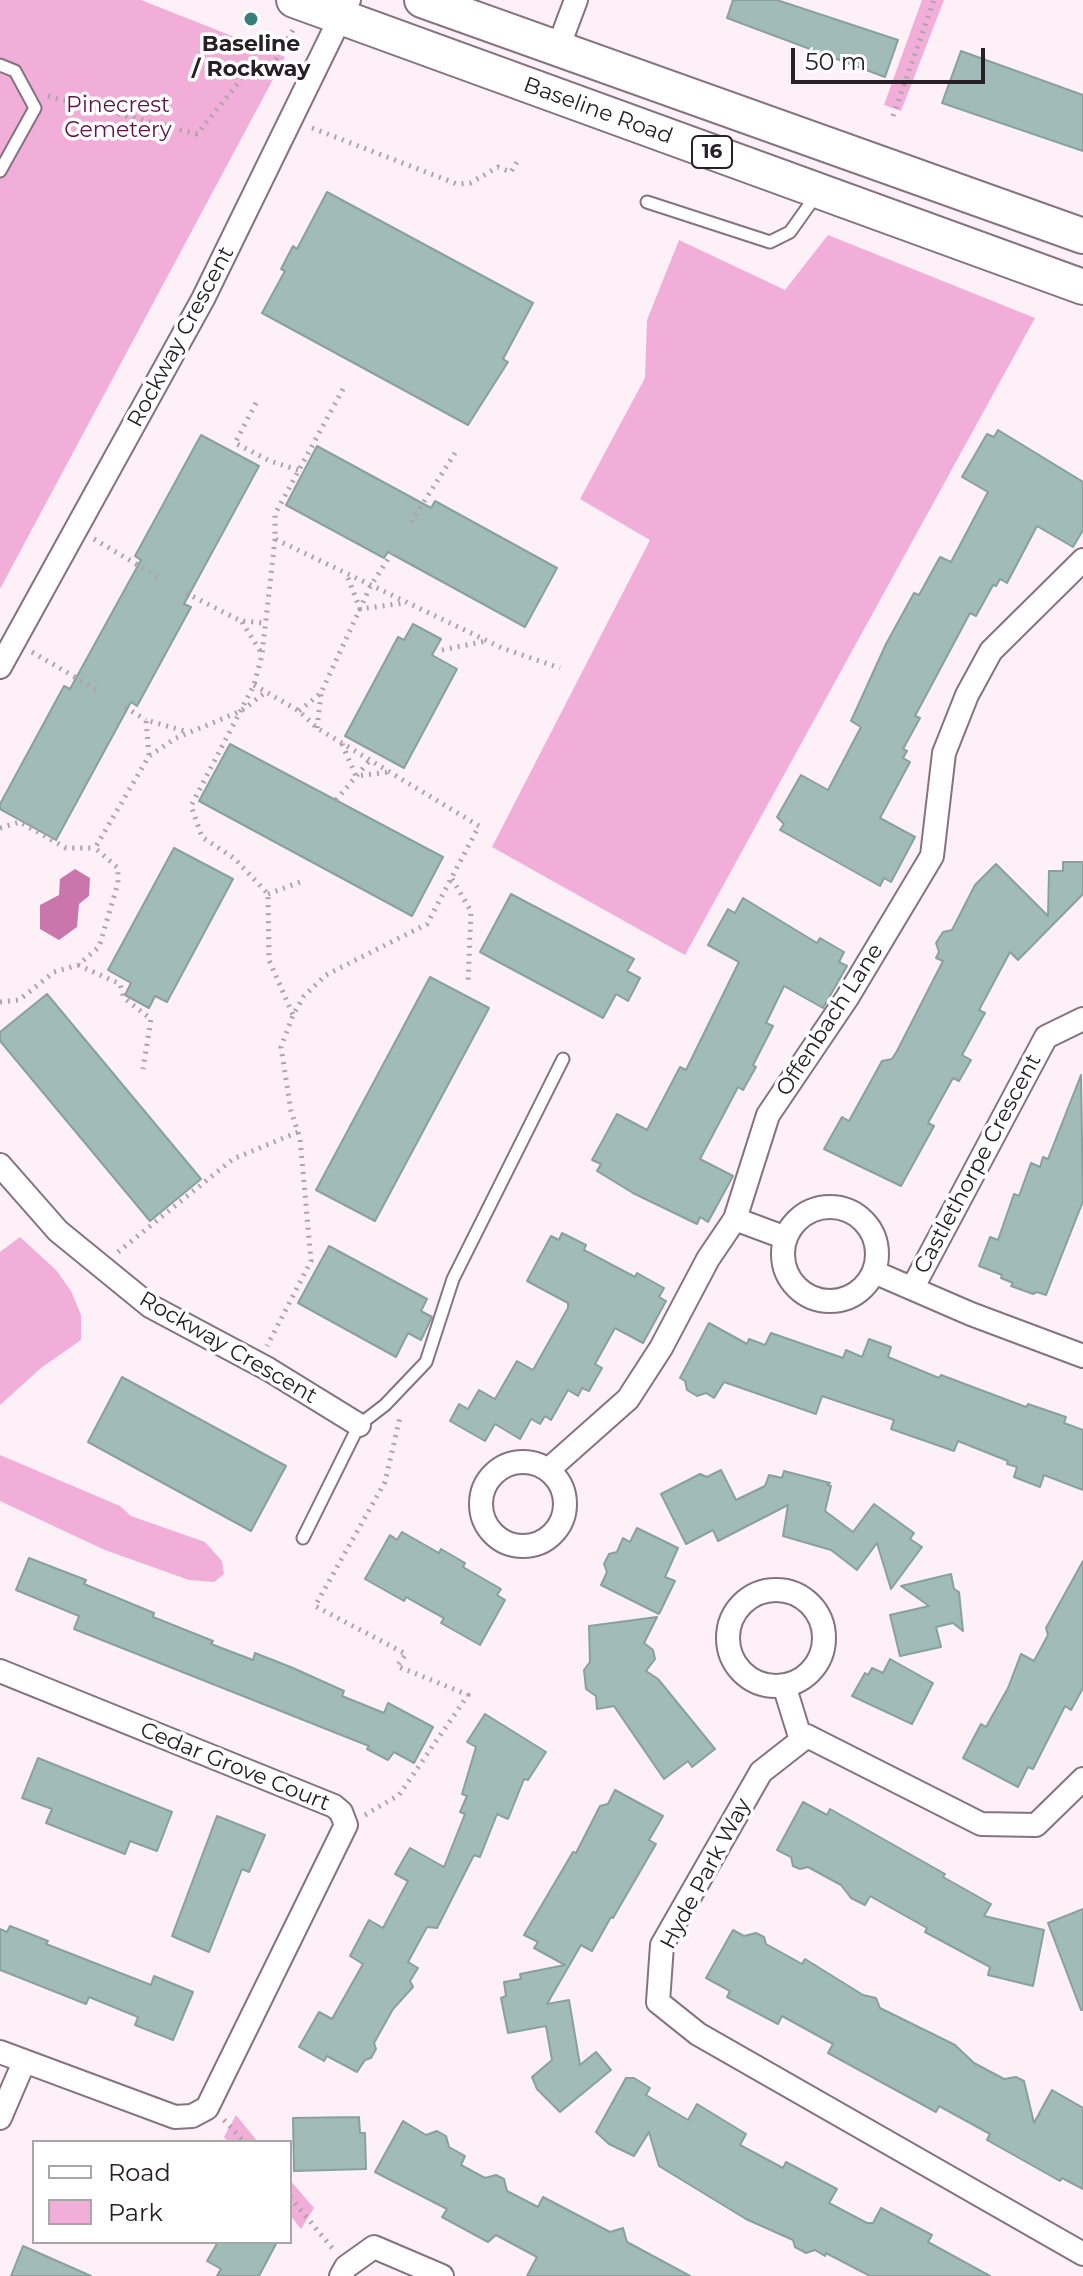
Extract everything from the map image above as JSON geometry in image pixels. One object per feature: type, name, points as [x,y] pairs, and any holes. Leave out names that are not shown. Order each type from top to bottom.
[{"type":"main road","name":"Baseline Road","points":[[422,0],[1083,236]]},
{"type":"main road","name":"Baseline Road","points":[[294,14],[345,9],[819,191],[1083,287]]},
{"type":"street","points":[[558,48],[576,0]]},
{"type":"street","name":"Rockway Crescent","points":[[0,667],[203,299],[345,9]]},
{"type":"street","name":"Offenbach Lane","points":[[548,1470],[628,1399],[661,1348],[708,1259],[735,1219],[768,1115],[847,998],[932,856],[944,753],[967,695],[991,651],[1083,560]]},
{"type":"street","name":"Castlethorpe Crescent","points":[[913,1287],[1046,1037],[1083,1019]]},
{"type":"street","name":"Rockway Crescent","points":[[0,1165],[58,1231],[150,1306],[258,1364],[359,1425]]},
{"type":"street","points":[[818,1209],[847,1210],[860,1217],[876,1242],[874,1272],[860,1291],[838,1302],[806,1295],[793,1285],[786,1270],[783,1254],[786,1238],[793,1225],[818,1209]]},
{"type":"street","points":[[735,1219],[786,1238]]},
{"type":"street","points":[[874,1272],[971,1314],[1083,1356]]},
{"type":"street","points":[[767,1591],[799,1596],[812,1606],[821,1621],[824,1637],[822,1653],[814,1668],[802,1679],[784,1685],[767,1685],[752,1680],[731,1655],[728,1639],[735,1615],[751,1597],[767,1591]]},
{"type":"street","name":"Cedar Grove Court","points":[[0,1671],[334,1806],[341,1812],[346,1825],[207,2108],[192,2116],[175,2117],[24,2062]]},
{"type":"street","points":[[784,1685],[801,1740],[807,1736],[981,1824],[1036,1825],[1083,1779]]},
{"type":"street","name":"Hyde Park Way","points":[[801,1740],[761,1772],[662,1945],[658,2002],[698,2034],[1083,2254]]},
{"type":"street","points":[[0,2052],[24,2062],[0,2118]]},
{"type":"street","points":[[344,2271],[374,2247],[442,2276]]},
{"type":"lane","points":[[0,65],[15,71],[35,108],[0,171]]},
{"type":"lane","points":[[647,202],[770,242],[790,232],[819,191]]},
{"type":"lane","points":[[303,1538],[359,1425],[385,1405],[426,1362],[453,1279],[563,1059]]},
{"type":"path","points":[[893,116],[934,0]]},
{"type":"path","points":[[26,91],[197,134],[244,76],[276,59],[294,14]]},
{"type":"path","points":[[311,128],[457,184],[470,183],[498,167],[511,172],[519,159]]},
{"type":"path","points":[[293,1015],[269,960],[268,894],[235,859],[202,837],[191,806],[254,685],[262,655],[275,514],[343,389]]},
{"type":"path","points":[[256,403],[235,443],[270,461],[298,470]]},
{"type":"path","points":[[411,522],[455,453]]},
{"type":"path","points":[[76,529],[158,577]]},
{"type":"path","points":[[275,539],[348,577],[487,641],[560,668]]},
{"type":"path","points":[[317,728],[321,693],[370,587],[393,551]]},
{"type":"path","points":[[348,577],[360,609]]},
{"type":"path","points":[[186,593],[241,621],[265,623]]},
{"type":"path","points":[[360,609],[405,603]]},
{"type":"path","points":[[241,621],[262,655]]},
{"type":"path","points":[[442,650],[487,641]]},
{"type":"path","points":[[14,642],[97,690]]},
{"type":"path","points":[[254,685],[299,711],[317,728],[479,826],[427,924],[326,975],[304,996],[293,1015],[281,1047],[291,1111],[298,1132],[311,1261],[258,1364]]},
{"type":"path","points":[[95,848],[149,756],[190,732],[241,711],[266,692]]},
{"type":"path","points":[[299,711],[321,693]]},
{"type":"path","points":[[125,707],[146,720],[190,732]]},
{"type":"path","points":[[146,720],[149,756]]},
{"type":"path","points":[[341,743],[356,776]]},
{"type":"path","points":[[336,800],[370,760]]},
{"type":"path","points":[[356,776],[390,772]]},
{"type":"path","points":[[0,828],[20,822],[66,848],[95,848],[118,868],[118,883],[99,947],[78,965],[54,972],[19,1000],[0,1002]]},
{"type":"path","points":[[451,878],[471,911],[468,982]]},
{"type":"path","points":[[268,894],[303,881]]},
{"type":"path","points":[[78,965],[120,984],[124,998],[151,1019],[143,1069]]},
{"type":"path","points":[[101,1266],[233,1159],[298,1132]]},
{"type":"path","points":[[346,1825],[399,1795],[468,1695],[397,1666],[406,1654],[315,1606],[385,1482],[400,1430],[401,1389]]},
{"type":"path","points":[[292,2200],[344,2271]]},
{"type":"green space","name":"Pinecrest Cemetery","points":[[0,0],[141,0],[285,57],[0,589]]},
{"type":"green space","points":[[922,0],[944,0],[901,111],[884,105]]},
{"type":"green space","points":[[828,235],[1035,318],[685,955],[492,847],[650,540],[580,499],[645,378],[647,320],[679,240],[785,290]]},
{"type":"green space","points":[[20,1237],[56,1270],[71,1291],[81,1315],[81,1340],[41,1368],[0,1405],[0,1252]]},
{"type":"green space","points":[[0,1455],[120,1506],[131,1516],[205,1542],[222,1561],[224,1574],[214,1582],[189,1580],[105,1550],[0,1501]]},
{"type":"green space","points":[[236,2115],[256,2140],[226,2140],[224,2137]]},
{"type":"green space","points":[[292,2182],[314,2208],[301,2229],[292,2218]]},
{"type":"shaded area","points":[[75,869],[90,878],[89,896],[79,904],[77,927],[59,940],[40,929],[40,905],[59,895],[60,879]]},
{"type":"building","points":[[733,0],[777,0],[898,40],[885,77],[727,18]]},
{"type":"building","points":[[961,51],[1083,95],[1083,151],[942,103]]},
{"type":"building","points":[[327,192],[533,303],[503,359],[508,362],[468,425],[262,313],[285,271],[281,269],[293,246],[297,249]]},
{"type":"building","points":[[998,430],[1083,482],[1083,530],[1073,547],[1037,526],[1007,583],[1000,579],[996,586],[993,585],[976,616],[970,613],[915,716],[920,718],[903,749],[907,751],[903,758],[910,762],[880,818],[915,837],[891,882],[884,878],[880,886],[780,830],[784,824],[777,817],[801,775],[828,790],[861,727],[851,721],[886,644],[914,593],[919,595],[940,557],[951,562],[988,492],[962,477],[987,434],[994,437]]},
{"type":"building","points":[[201,435],[259,466],[184,604],[191,607],[137,706],[131,702],[56,840],[0,809],[0,804],[64,686],[70,689],[141,560],[135,556]]},
{"type":"building","points":[[317,446],[431,508],[435,501],[557,568],[525,627],[388,552],[384,558],[286,505]]},
{"type":"building","points":[[413,624],[441,639],[432,655],[457,669],[404,768],[345,736],[398,637],[404,640]]},
{"type":"building","points":[[230,744],[443,857],[412,916],[199,801]]},
{"type":"building","points":[[174,848],[233,879],[167,1002],[155,996],[149,1008],[125,995],[131,983],[108,970]]},
{"type":"building","points":[[1063,862],[1083,862],[1083,894],[1018,960],[1010,952],[979,1010],[985,1013],[962,1055],[971,1060],[959,1081],[953,1078],[928,1123],[934,1126],[901,1186],[824,1149],[842,1117],[849,1121],[882,1061],[892,1059],[897,1051],[943,961],[936,958],[939,952],[936,943],[943,932],[952,930],[975,885],[996,864],[1048,916],[1049,871],[1063,871]]},
{"type":"building","points":[[511,894],[634,959],[627,971],[640,978],[628,1001],[616,994],[603,1018],[480,952]]},
{"type":"building","points":[[743,898],[817,943],[820,938],[844,952],[839,962],[847,966],[823,1008],[784,986],[766,1023],[773,1026],[753,1065],[756,1067],[743,1090],[738,1087],[700,1159],[733,1176],[708,1222],[700,1217],[697,1224],[633,1193],[597,1171],[601,1164],[592,1160],[617,1114],[647,1130],[680,1067],[686,1070],[739,962],[708,945],[728,909],[735,913]]},
{"type":"building","points":[[430,977],[489,1008],[375,1221],[316,1190]]},
{"type":"building","points":[[47,994],[201,1179],[150,1221],[0,1041],[0,1032]]},
{"type":"building","points":[[1081,1075],[1083,1201],[1046,1295],[1033,1294],[1011,1286],[1013,1283],[1001,1278],[1002,1275],[979,1266],[990,1237],[998,1240],[1014,1194],[1019,1196],[1031,1163],[1040,1167],[1043,1157],[1048,1159]]},
{"type":"building","points":[[562,1233],[586,1245],[584,1250],[635,1277],[637,1273],[664,1288],[659,1297],[666,1301],[643,1343],[615,1328],[595,1364],[602,1368],[589,1391],[582,1388],[578,1396],[568,1390],[551,1420],[545,1416],[540,1424],[531,1419],[520,1439],[495,1424],[485,1441],[450,1421],[459,1404],[468,1409],[479,1390],[495,1399],[517,1361],[533,1370],[568,1303],[527,1281],[551,1236],[559,1240]]},
{"type":"building","points":[[329,1246],[427,1299],[421,1311],[432,1317],[421,1340],[408,1333],[396,1357],[298,1303]]},
{"type":"building","points":[[709,1323],[747,1344],[749,1339],[765,1345],[771,1333],[843,1358],[846,1350],[862,1357],[869,1339],[891,1347],[888,1357],[939,1378],[941,1375],[1026,1407],[1028,1404],[1066,1417],[1064,1423],[1083,1430],[1083,1490],[1044,1475],[1040,1487],[1014,1477],[1017,1467],[1007,1464],[1008,1461],[958,1441],[954,1451],[891,1429],[894,1420],[822,1396],[816,1414],[724,1382],[714,1398],[706,1393],[697,1396],[687,1390],[685,1381],[680,1378]]},
{"type":"building","points":[[122,1377],[286,1466],[251,1531],[88,1442]]},
{"type":"building","points":[[721,1470],[736,1500],[765,1486],[769,1475],[782,1478],[784,1471],[830,1483],[827,1485],[831,1486],[825,1511],[853,1532],[874,1504],[914,1533],[910,1539],[922,1547],[891,1589],[877,1543],[857,1570],[831,1550],[783,1536],[788,1505],[718,1541],[713,1530],[686,1544],[661,1494],[700,1474],[707,1477]]},
{"type":"building","points":[[637,1528],[678,1548],[665,1577],[675,1581],[659,1614],[601,1585],[607,1572],[604,1564],[609,1554],[617,1552],[623,1538],[630,1542]]},
{"type":"building","points":[[402,1532],[439,1553],[441,1549],[465,1563],[463,1567],[501,1589],[497,1595],[505,1600],[480,1645],[441,1623],[444,1618],[406,1597],[404,1601],[365,1579],[390,1535],[397,1540]]},
{"type":"building","points":[[29,1558],[86,1580],[84,1584],[154,1613],[153,1617],[213,1641],[211,1644],[253,1660],[255,1653],[344,1691],[342,1696],[384,1713],[388,1703],[433,1727],[414,1763],[394,1752],[388,1760],[367,1749],[369,1746],[74,1629],[79,1616],[16,1590]]},
{"type":"building","points":[[1083,1561],[1083,1688],[1071,1710],[1065,1706],[1033,1769],[1028,1767],[1018,1787],[963,1758],[981,1724],[986,1727],[1008,1688],[1021,1654],[1034,1661],[1048,1635],[1046,1628]]},
{"type":"building","points":[[951,1574],[954,1589],[959,1592],[963,1631],[953,1623],[936,1627],[941,1647],[900,1656],[890,1615],[929,1606],[901,1586]]},
{"type":"building","points":[[657,1617],[644,1643],[653,1650],[655,1659],[646,1671],[658,1679],[715,1749],[692,1767],[688,1761],[664,1779],[614,1706],[597,1709],[596,1696],[586,1689],[584,1670],[590,1662],[589,1626]]},
{"type":"building","points":[[890,1659],[933,1683],[912,1724],[852,1696],[865,1673],[868,1675],[872,1668],[883,1673]]},
{"type":"building","points":[[485,1714],[546,1752],[528,1780],[524,1779],[508,1819],[497,1814],[480,1857],[474,1855],[437,1928],[427,1927],[408,1962],[418,1968],[410,1981],[413,1987],[393,2009],[374,2043],[376,2049],[371,2058],[365,2060],[357,2072],[327,2056],[324,2061],[299,2047],[319,2012],[332,2019],[363,1964],[350,1956],[369,1920],[383,1928],[408,1881],[395,1874],[410,1848],[444,1867],[465,1814],[460,1812],[467,1796],[462,1794],[476,1747],[467,1742]]},
{"type":"building","points":[[38,1758],[172,1812],[157,1851],[130,1841],[125,1854],[46,1823],[52,1809],[22,1798]]},
{"type":"building","points":[[615,1790],[663,1816],[649,1840],[656,1844],[613,1918],[592,1951],[581,1945],[547,2004],[569,2000],[580,2065],[596,2052],[611,2070],[560,2112],[537,2089],[532,2077],[552,2060],[546,2026],[508,2033],[501,1998],[506,1996],[504,1982],[521,1979],[520,1974],[565,1965],[534,1948],[538,1942],[524,1935],[573,1852],[576,1853],[600,1806],[608,1804]]},
{"type":"building","points":[[803,1802],[827,1815],[830,1809],[945,1874],[943,1877],[991,1904],[984,1916],[1044,1930],[1033,1986],[988,1975],[990,1967],[925,1932],[927,1928],[870,1896],[865,1905],[851,1898],[841,1885],[808,1867],[800,1869],[793,1866],[791,1857],[777,1850]]},
{"type":"building","points":[[217,1816],[265,1835],[249,1872],[242,1869],[209,1952],[172,1936]]},
{"type":"building","points":[[1083,1909],[1083,2010],[1081,2010],[1048,1923]]},
{"type":"building","points":[[10,1926],[48,1941],[46,1944],[151,1985],[154,1976],[193,1992],[173,2040],[135,2025],[138,2017],[89,1997],[86,2004],[0,1970],[0,1929],[7,1932]]},
{"type":"building","points":[[733,1930],[744,1936],[756,1933],[764,1937],[766,1944],[802,1964],[805,1959],[863,1995],[876,1998],[880,2008],[955,2045],[974,2063],[1004,2079],[1016,2077],[1024,2081],[1034,2123],[1052,2090],[1083,2108],[1083,2189],[1062,2178],[1060,2181],[987,2140],[990,2134],[939,2106],[936,2112],[828,2053],[833,2044],[782,2016],[778,2024],[727,1997],[730,1991],[706,1978]]},
{"type":"building","points":[[626,2078],[634,2078],[650,2088],[646,2095],[688,2120],[697,2104],[746,2134],[740,2145],[783,2168],[786,2162],[837,2189],[829,2203],[867,2223],[873,2223],[881,2208],[932,2235],[928,2242],[990,2276],[870,2276],[826,2253],[825,2256],[815,2250],[806,2253],[795,2247],[793,2240],[746,2219],[659,2166],[649,2132],[634,2156],[609,2144],[596,2132]]},
{"type":"building","points":[[359,2117],[360,2133],[365,2133],[366,2169],[294,2171],[293,2118]]},
{"type":"building","points":[[403,2121],[426,2135],[437,2131],[446,2136],[449,2147],[465,2156],[461,2165],[485,2178],[496,2175],[504,2179],[507,2191],[538,2207],[543,2197],[610,2232],[623,2228],[627,2242],[690,2276],[527,2276],[537,2257],[496,2235],[488,2242],[442,2217],[447,2209],[375,2172]]},
{"type":"building","points":[[217,2244],[276,2244],[259,2276],[217,2276],[221,2269],[207,2261]]},
{"type":"building","points":[[23,2246],[91,2276],[11,2276]]},
{"type":"place","name":"Baseline / Rockway","points":[[251,19]]}]
